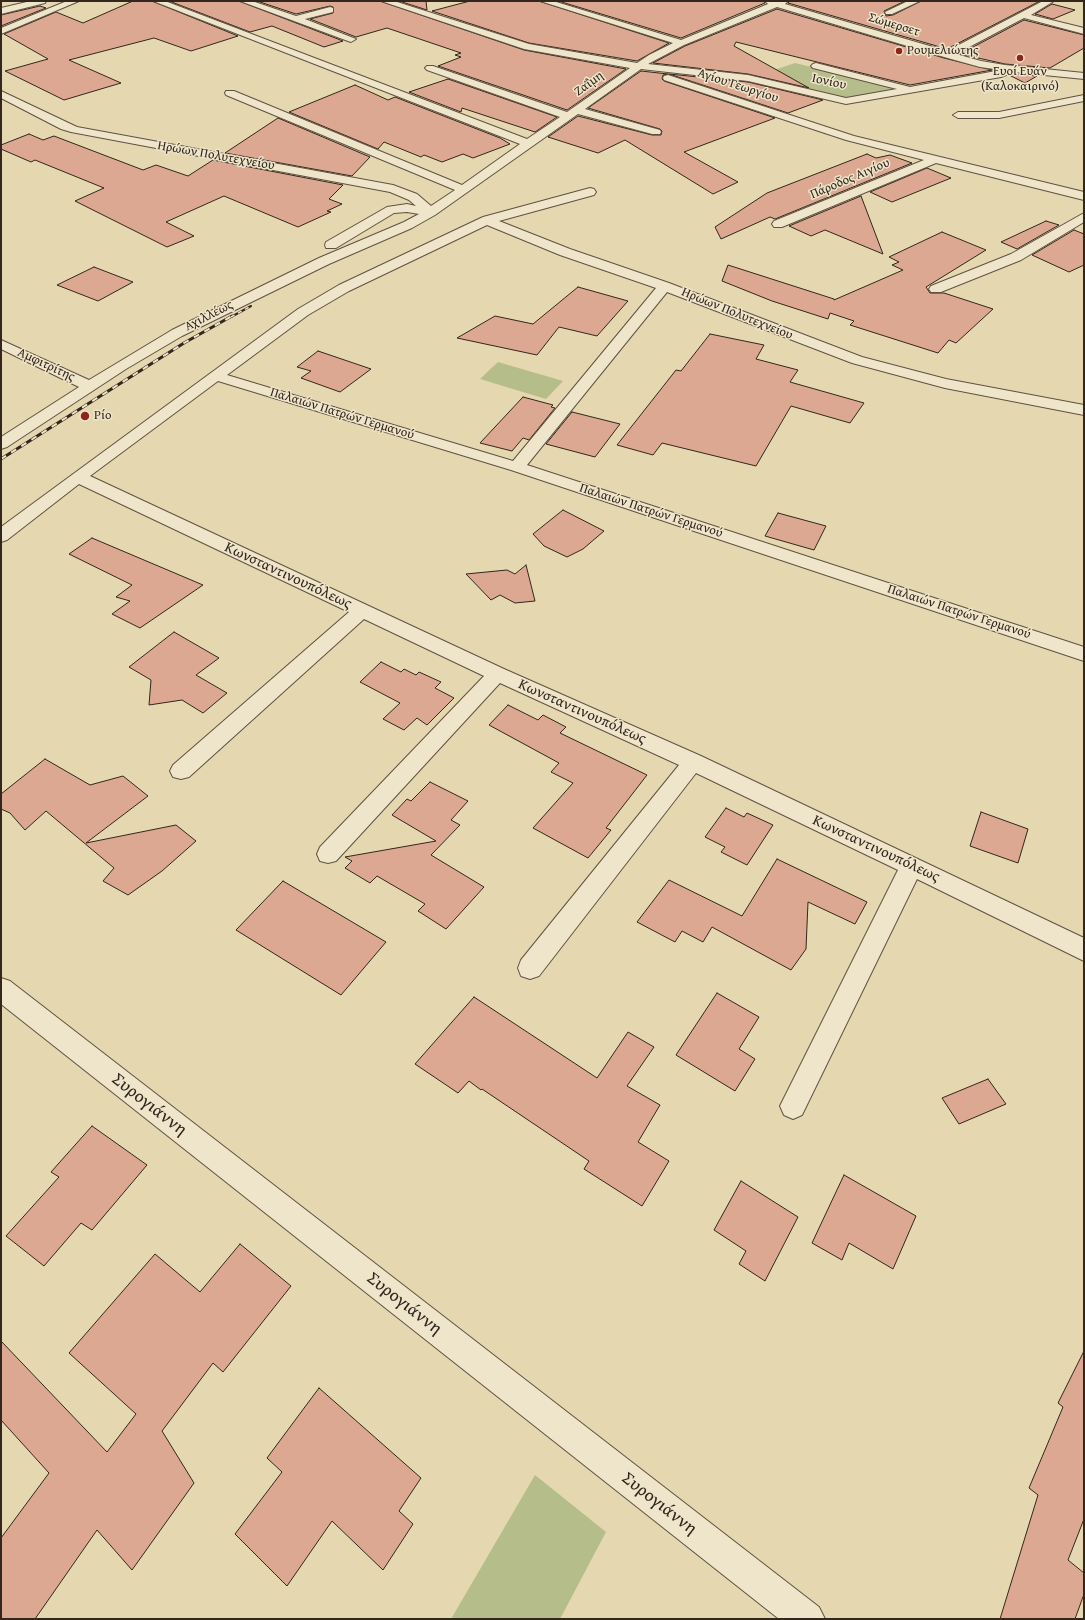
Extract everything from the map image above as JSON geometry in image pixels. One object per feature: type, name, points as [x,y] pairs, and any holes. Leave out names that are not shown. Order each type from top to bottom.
[{"type":"street","points":[[1,11],[42,1],[58,7]]},
{"type":"street","points":[[1,31],[74,1]]},
{"type":"street","points":[[157,1],[529,144]]},
{"type":"street","points":[[244,1],[351,39]]},
{"type":"street","name":"Αγίου Γεωργίου","points":[[384,1],[527,47],[638,66],[651,73],[850,138],[933,160],[1084,196]]},
{"type":"street","points":[[544,1],[681,43]]},
{"type":"street","name":"Σώμερσετ","points":[[765,1],[780,3],[980,64],[1012,69],[1084,76]]},
{"type":"street","points":[[889,12],[916,1]]},
{"type":"street","points":[[947,55],[1050,1]]},
{"type":"street","name":"Ζαΐμη","points":[[431,212],[638,66],[681,43],[780,3]]},
{"type":"street","points":[[296,19],[330,10]]},
{"type":"street","points":[[1021,15],[1084,30]]},
{"type":"street","points":[[1072,38],[1084,30]]},
{"type":"street","name":"Ιονίου","points":[[638,66],[748,78],[846,101],[1001,74],[1012,69]]},
{"type":"street","points":[[816,66],[913,90]]},
{"type":"street","points":[[430,68],[572,113],[656,132]]},
{"type":"street","points":[[1066,74],[1084,71]]},
{"type":"street","points":[[230,93],[463,189]]},
{"type":"street","name":"Ηρώων Πολυτεχνείου","points":[[1,94],[65,127],[75,130],[393,189],[413,196],[431,212]]},
{"type":"street","points":[[958,115],[999,115],[1084,98]]},
{"type":"street","name":"Πάροδος Αιγίου","points":[[778,224],[933,160]]},
{"type":"street","points":[[1,536],[78,477],[281,327],[326,299],[487,220],[590,192]]},
{"type":"street","points":[[245,299],[245,295],[251,290],[387,212],[403,208],[431,212]]},
{"type":"street","name":"Αχιλλέως","points":[[1,444],[90,386],[177,333],[324,261],[408,225],[431,212]]},
{"type":"street","points":[[936,290],[1016,257],[1084,217]]},
{"type":"street","name":"Ηρώων Πολυτεχνείου","points":[[487,220],[571,254],[664,286],[857,360],[945,383],[1084,410]]},
{"type":"street","points":[[408,225],[432,246]]},
{"type":"street","points":[[517,467],[664,286]]},
{"type":"street","name":"Αμφιτρίτης","points":[[1,344],[90,386]]},
{"type":"street","name":"Παλαιών Πατρών Γερμανού","points":[[216,376],[517,467],[1084,654]]},
{"type":"street","name":"Κωνσταντινουπόλεως","points":[[78,477],[497,674],[692,762],[912,866],[1084,950]]},
{"type":"street","points":[[181,771],[362,611]]},
{"type":"street","points":[[328,854],[497,674]]},
{"type":"street","points":[[530,968],[692,762]]},
{"type":"street","points":[[793,1106],[912,866]]},
{"type":"street","name":"Συρογιάννη","points":[[1,989],[808,1619]]},
{"type":"green space","points":[[795,63],[903,89],[844,99],[753,77]]},
{"type":"green space","points":[[498,362],[563,381],[546,399],[480,379]]},
{"type":"green space","points":[[535,1475],[606,1532],[560,1619],[451,1619]]},
{"type":"building","points":[[133,1],[152,1],[238,36],[191,51],[154,38],[69,60],[121,83],[64,100],[5,71],[48,59],[4,34],[56,12],[83,23]]},
{"type":"building","points":[[169,1],[239,1],[343,41],[324,47],[272,26],[250,32]]},
{"type":"building","points":[[257,1],[380,1],[524,50],[626,69],[567,110],[438,66],[461,57],[455,55],[461,53],[387,28],[356,37],[310,19],[333,13],[333,7],[330,6],[296,14]]},
{"type":"building","points":[[399,1],[426,1],[427,10]]},
{"type":"building","points":[[470,1],[539,1],[669,43],[637,61],[529,43],[432,11]]},
{"type":"building","points":[[558,1],[764,1],[765,3],[681,38]]},
{"type":"building","points":[[790,1],[905,1],[884,11],[886,16],[893,15],[921,1],[1040,1],[947,49],[788,3]]},
{"type":"building","points":[[1052,4],[1075,10],[1053,19],[1035,14]]},
{"type":"building","points":[[40,6],[46,8],[1,26],[1,15]]},
{"type":"building","points":[[777,9],[944,58],[992,70],[910,85],[736,42],[734,46],[809,88],[748,74],[653,63],[685,46]]},
{"type":"building","points":[[1024,20],[1084,35],[1084,48],[1050,68],[1005,64],[960,54]]},
{"type":"building","points":[[641,71],[668,74],[663,75],[662,79],[664,81],[775,118],[684,152],[738,182],[713,194],[625,140],[598,153],[548,137],[578,116],[652,135],[661,135],[662,131],[660,129],[588,108]]},
{"type":"building","points":[[669,74],[748,82],[823,100],[788,113]]},
{"type":"building","points":[[1009,75],[1037,76],[1025,83]]},
{"type":"building","points":[[448,79],[557,117],[535,132],[462,108],[461,112],[409,92]]},
{"type":"building","points":[[355,85],[388,100],[395,97],[500,138],[510,144],[473,158],[463,154],[442,162],[424,155],[421,157],[384,142],[378,149],[289,112]]},
{"type":"building","points":[[278,118],[370,157],[352,176],[225,153]]},
{"type":"building","points":[[29,134],[43,140],[54,136],[143,170],[156,165],[188,176],[213,160],[343,185],[329,199],[342,204],[327,211],[331,212],[298,227],[224,196],[166,222],[194,236],[167,247],[75,201],[104,188],[35,160],[31,162],[1,149],[1,145]]},
{"type":"building","points":[[867,154],[876,158],[890,155],[912,163],[775,219],[770,217],[721,239],[715,227],[767,193]]},
{"type":"building","points":[[927,168],[951,178],[892,202],[870,192]]},
{"type":"building","points":[[861,196],[883,254],[825,230],[811,236],[789,226]]},
{"type":"building","points":[[1046,221],[1059,225],[1017,249],[1001,242]]},
{"type":"building","points":[[1074,230],[1084,234],[1084,265],[1069,272],[1032,255]]},
{"type":"building","points":[[942,232],[986,250],[926,287],[930,293],[944,293],[993,309],[956,343],[949,340],[938,353],[850,325],[854,321],[830,313],[828,319],[772,301],[722,281],[728,265],[834,300],[903,270],[892,265],[899,262],[889,257]]},
{"type":"building","points":[[94,267],[133,282],[98,301],[57,285]]},
{"type":"building","points":[[578,287],[628,301],[597,336],[559,327],[537,355],[457,338],[495,316],[533,324]]},
{"type":"building","points":[[710,334],[764,345],[756,359],[798,370],[790,382],[864,403],[850,423],[791,406],[756,466],[662,443],[653,455],[617,445],[676,370],[681,371]]},
{"type":"building","points":[[318,351],[371,369],[340,392],[301,378],[311,371],[297,367]]},
{"type":"building","points":[[523,397],[553,405],[551,407],[555,408],[529,440],[523,438],[512,451],[480,443]]},
{"type":"building","points":[[572,412],[620,424],[595,457],[546,444]]},
{"type":"building","points":[[563,510],[604,531],[583,549],[567,557],[544,546],[533,534]]},
{"type":"building","points":[[778,513],[826,526],[814,550],[765,536]]},
{"type":"building","points":[[92,538],[203,585],[140,628],[112,614],[130,601],[116,597],[132,585],[69,554]]},
{"type":"building","points":[[526,565],[535,601],[515,603],[500,595],[491,600],[466,574],[507,570],[515,574]]},
{"type":"building","points":[[174,632],[219,658],[196,675],[227,693],[203,713],[182,700],[149,705],[151,680],[129,667]]},
{"type":"building","points":[[381,662],[401,672],[404,669],[416,675],[419,672],[441,682],[435,688],[454,698],[427,725],[417,718],[404,730],[383,719],[400,703],[360,682]]},
{"type":"building","points":[[508,705],[538,720],[543,715],[566,727],[560,733],[647,775],[606,828],[611,830],[588,858],[533,828],[573,783],[551,772],[559,763],[489,725]]},
{"type":"building","points":[[45,759],[90,785],[123,776],[148,796],[86,843],[176,825],[196,841],[162,871],[128,895],[103,881],[114,868],[46,811],[25,830],[10,813],[1,809],[1,794]]},
{"type":"building","points":[[430,782],[468,801],[451,820],[460,825],[431,855],[484,887],[446,929],[418,911],[425,904],[377,876],[370,883],[345,868],[352,861],[345,857],[436,841],[392,815],[407,799],[411,801]]},
{"type":"building","points":[[726,808],[744,817],[747,813],[773,825],[747,865],[721,852],[725,847],[705,837]]},
{"type":"building","points":[[981,812],[1028,829],[1018,863],[970,846]]},
{"type":"building","points":[[777,859],[867,902],[855,924],[808,902],[806,949],[791,970],[712,927],[703,942],[682,931],[675,942],[637,922],[669,880],[742,916]]},
{"type":"building","points":[[283,881],[386,942],[341,995],[236,930]]},
{"type":"building","points":[[717,993],[759,1017],[739,1049],[755,1059],[735,1091],[676,1055]]},
{"type":"building","points":[[474,997],[597,1078],[628,1032],[654,1047],[627,1086],[660,1105],[638,1142],[669,1161],[642,1206],[584,1169],[589,1161],[482,1089],[481,1090],[469,1081],[458,1093],[415,1064]]},
{"type":"building","points":[[988,1079],[1006,1104],[959,1124],[942,1098]]},
{"type":"building","points":[[92,1126],[147,1165],[92,1230],[81,1223],[44,1266],[6,1236],[59,1177],[51,1172]]},
{"type":"building","points":[[844,1175],[916,1216],[893,1269],[849,1243],[842,1260],[812,1243]]},
{"type":"building","points":[[741,1181],[798,1217],[765,1281],[739,1264],[746,1251],[714,1230]]},
{"type":"building","points":[[240,1244],[291,1286],[223,1372],[213,1363],[162,1431],[194,1483],[132,1570],[97,1530],[35,1619],[1,1619],[1,1538],[49,1473],[1,1420],[1,1341],[107,1452],[136,1414],[69,1353],[155,1254],[200,1292]]},
{"type":"building","points":[[1084,1351],[1084,1519],[1068,1560],[1084,1573],[1084,1594],[1075,1619],[1000,1619],[1038,1495],[1029,1488],[1063,1407],[1058,1403]]},
{"type":"building","points":[[319,1388],[421,1478],[399,1511],[413,1524],[383,1570],[332,1521],[287,1586],[235,1534],[282,1472],[267,1458]]},
{"type":"railway","points":[[231,317],[251,306]]},
{"type":"railway","points":[[1,459],[184,343],[232,316]]},
{"type":"place","name":"Ρουμελιώτης","points":[[899,51]]},
{"type":"place","name":"Ευοί Ευάν (Καλοκαιρινό)","points":[[1020,58]]},
{"type":"place","name":"Ρίο","points":[[85,416]]}]
